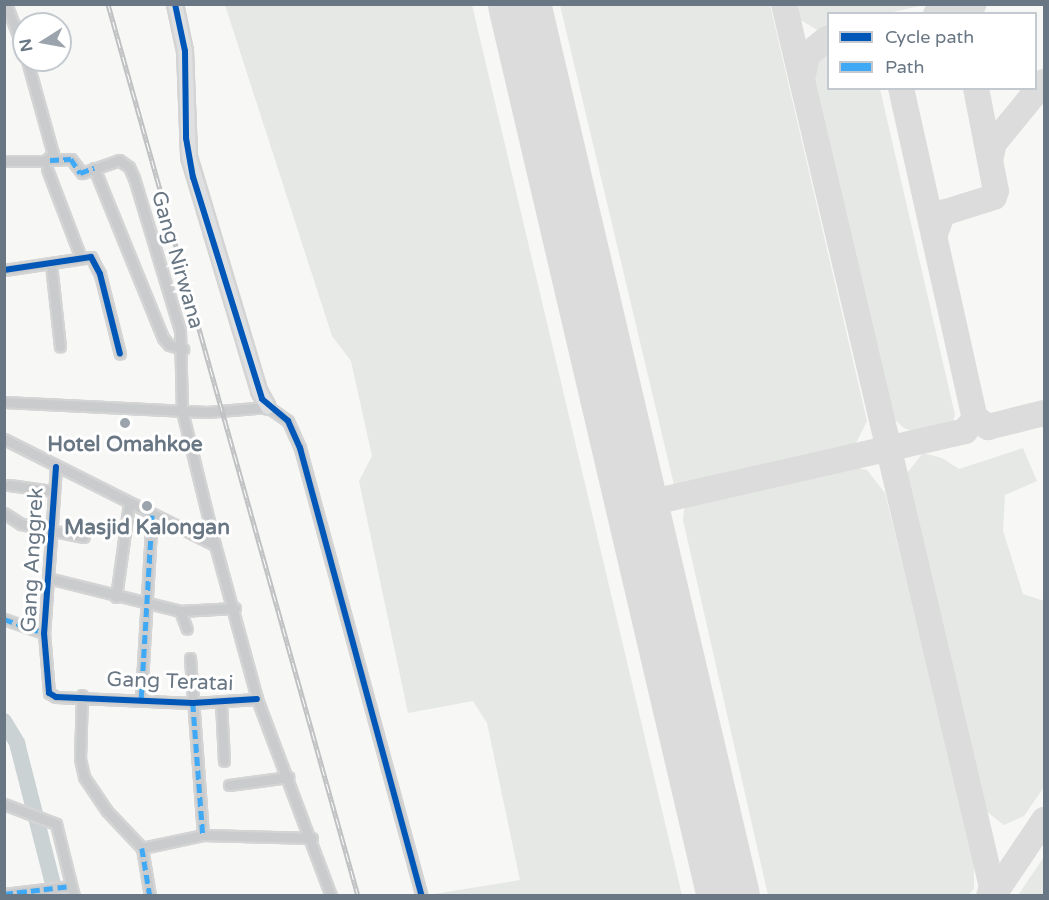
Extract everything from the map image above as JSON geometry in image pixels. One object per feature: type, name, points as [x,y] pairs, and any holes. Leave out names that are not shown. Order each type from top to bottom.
[{"type":"street","points":[[6,4],[12,20]]},
{"type":"street","points":[[175,4],[185,51],[189,157],[259,391],[268,407],[288,421],[300,448],[422,896]]},
{"type":"street","points":[[30,72],[50,161],[81,258]]},
{"type":"street","points":[[4,161],[71,159],[80,172],[94,168],[164,338],[169,345],[183,349]]},
{"type":"street","name":"Gang Nirwana","points":[[94,168],[112,161],[124,162],[129,167],[169,292],[183,349],[182,411],[215,545],[235,608],[258,699],[312,838],[331,896]]},
{"type":"street","points":[[4,270],[91,257],[96,263],[120,354]]},
{"type":"street","points":[[51,264],[60,347]]},
{"type":"street","points":[[4,402],[182,411],[268,407]]},
{"type":"street","points":[[4,439],[215,545]]},
{"type":"street","name":"Gang Anggrek","points":[[56,467],[52,491],[44,633],[49,693],[56,697],[82,695]]},
{"type":"street","points":[[9,485],[52,491]]},
{"type":"street","points":[[116,597],[129,503]]},
{"type":"street","points":[[4,513],[21,524],[51,533],[84,537]]},
{"type":"street","points":[[141,698],[152,515]]},
{"type":"street","points":[[48,578],[116,597],[180,610],[235,608]]},
{"type":"street","points":[[180,610],[187,629]]},
{"type":"street","points":[[4,619],[44,633]]},
{"type":"street","points":[[190,658],[203,835]]},
{"type":"street","points":[[82,695],[84,777],[106,812],[142,848],[150,896]]},
{"type":"street","name":"Gang Teratai","points":[[82,695],[193,703],[258,699]]},
{"type":"street","points":[[221,702],[224,761]]},
{"type":"street","points":[[229,785],[288,777]]},
{"type":"street","points":[[4,804],[56,824],[73,891],[4,894]]},
{"type":"street","points":[[142,848],[203,835],[312,838]]},
{"type":"shaded area","points":[[793,4],[924,5],[892,12],[827,12],[827,28],[819,31],[799,19]]},
{"type":"shaded area","points":[[225,5],[472,5],[682,895],[428,895],[520,880],[487,723],[473,701],[408,713],[359,481],[372,456],[351,361],[332,336]]},
{"type":"shaded area","points":[[560,5],[770,5],[867,421],[854,447],[681,488],[674,485]]},
{"type":"shaded area","points":[[827,50],[827,90],[880,90],[955,415],[951,427],[921,435],[904,428],[892,417],[886,404],[809,73],[813,61]]},
{"type":"shaded area","points":[[1023,448],[1037,481],[1005,495],[1003,531],[1023,594],[1044,601],[1044,787],[1024,816],[1004,825],[982,808],[906,490],[907,473],[923,453],[942,458],[959,469]]},
{"type":"shaded area","points":[[853,467],[867,470],[885,493],[974,859],[974,888],[969,895],[768,895],[683,520],[684,509],[694,502]]},
{"type":"shaded area","points":[[1044,857],[1044,895],[1018,895]]},
{"type":"waterway","points":[[4,721],[17,743],[56,896]]},
{"type":"taxiway","points":[[784,4],[992,887],[989,896]]},
{"type":"taxiway","points":[[944,12],[974,4]]},
{"type":"taxiway","points":[[802,79],[807,55],[827,39]]},
{"type":"taxiway","points":[[991,156],[994,143],[1044,82]]},
{"type":"taxiway","points":[[901,90],[975,418],[988,427],[1044,413]]},
{"type":"taxiway","points":[[934,236],[943,213],[994,197],[996,191],[976,90]]},
{"type":"taxiway","points":[[633,487],[648,499],[662,500],[965,431],[975,418]]},
{"type":"taxiway","points":[[643,530],[652,508],[662,500]]},
{"type":"taxiway","points":[[993,896],[1044,820]]},
{"type":"runway","points":[[519,4],[728,896]]},
{"type":"railway","points":[[108,4],[358,896]]},
{"type":"marked path","points":[[50,160],[71,159],[80,173],[94,168]]},
{"type":"marked path","points":[[141,698],[152,515]]},
{"type":"marked path","points":[[4,619],[44,633]]},
{"type":"marked path","points":[[193,703],[203,835]]},
{"type":"marked path","points":[[142,848],[150,896]]},
{"type":"marked path","points":[[4,894],[71,886]]},
{"type":"cycle path","points":[[175,4],[185,51],[186,138],[193,177],[262,399],[288,421],[300,448],[422,896]]},
{"type":"cycle path","points":[[4,270],[91,257],[100,274],[120,354]]},
{"type":"cycle path","points":[[56,467],[44,633],[49,693],[56,697],[193,703],[257,699]]},
{"type":"place","name":"Hotel Omahkoe","points":[[125,423]]},
{"type":"place","name":"Masjid Kalongan","points":[[147,506]]}]
